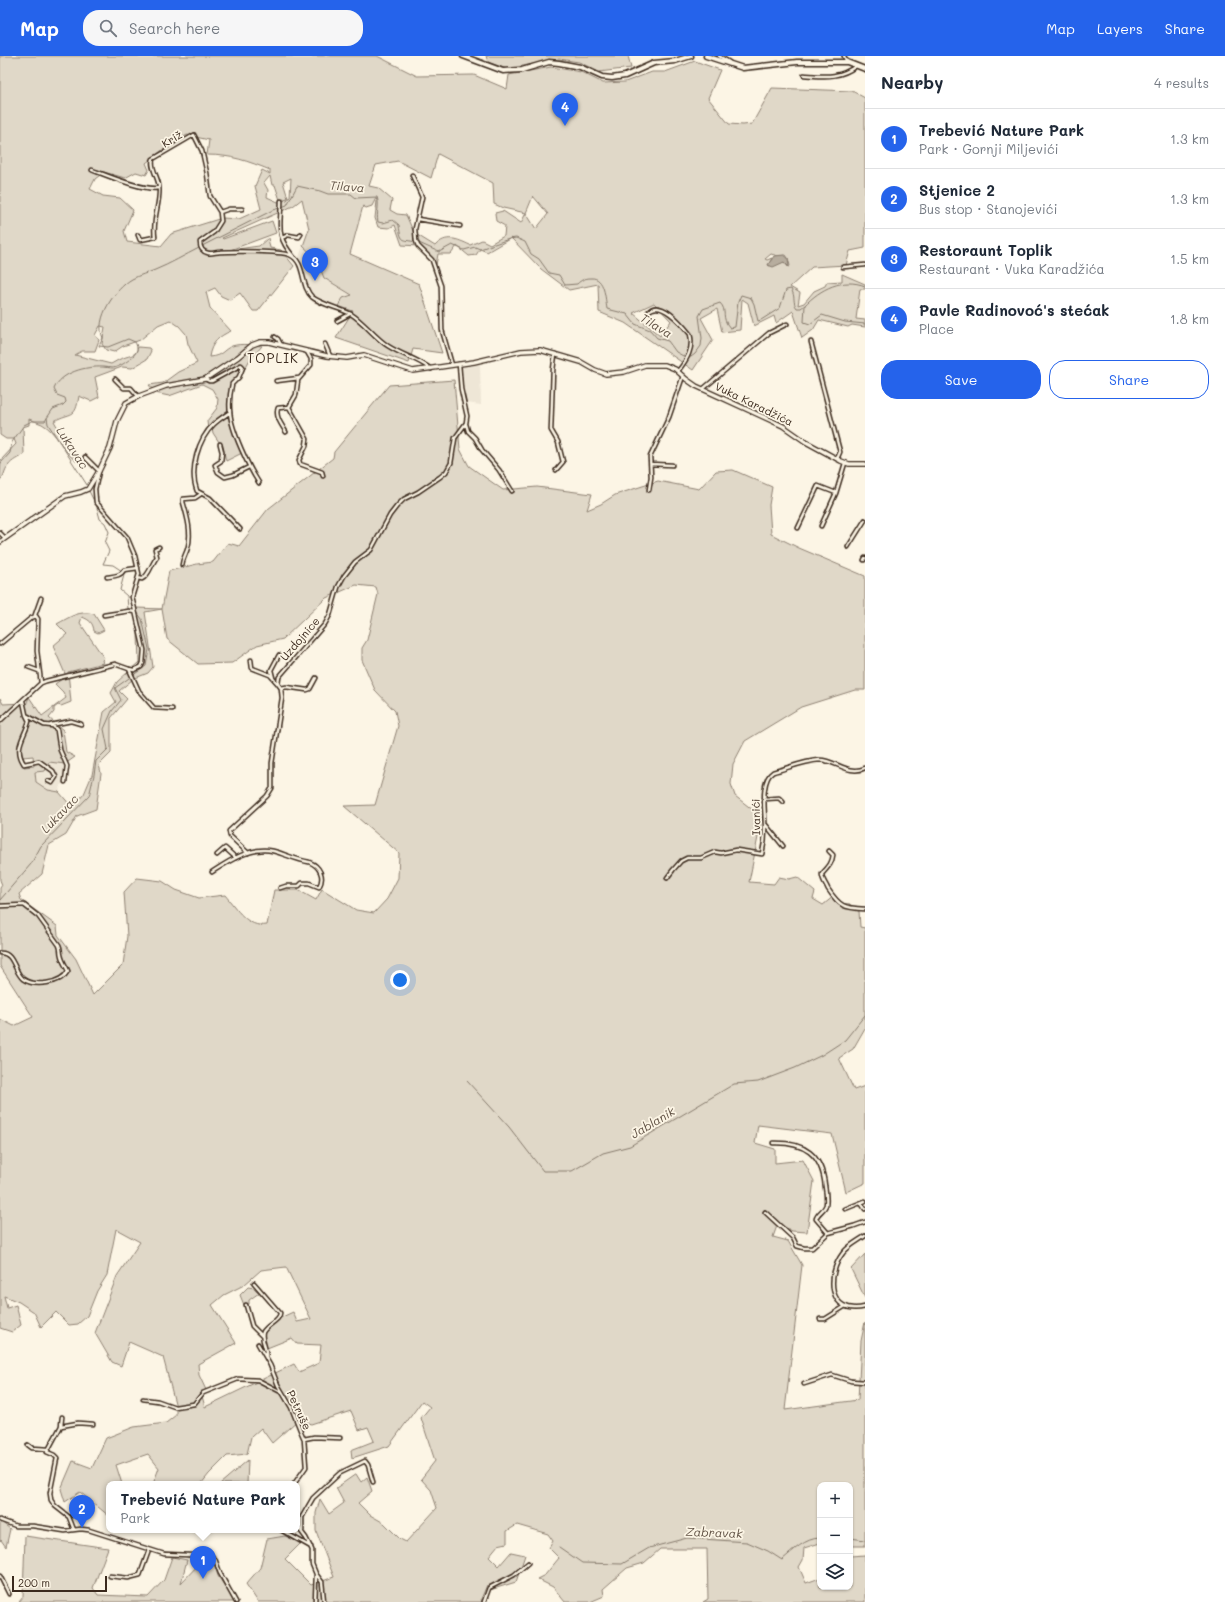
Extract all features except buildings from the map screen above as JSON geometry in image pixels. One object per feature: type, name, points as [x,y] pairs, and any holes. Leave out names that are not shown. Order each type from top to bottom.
[{"type":"main road","points":[[463,56],[498,70],[510,72],[543,64],[554,63],[580,67],[602,76],[618,78],[654,63],[675,61],[691,56]]},
{"type":"main road","points":[[706,56],[743,68],[797,62],[847,62],[865,69]]},
{"type":"street","points":[[719,56],[736,66]]},
{"type":"street","points":[[844,56],[847,62]]},
{"type":"street","points":[[804,75],[833,77],[849,71],[856,66]]},
{"type":"street","name":"Križ","points":[[138,235],[140,240],[155,237],[155,217],[159,188],[152,163],[153,159],[194,135],[202,151],[210,196],[220,212]]},
{"type":"street","points":[[92,170],[141,186],[159,188]]},
{"type":"street","points":[[412,175],[422,197],[415,229],[416,242],[432,260],[441,286],[441,321],[444,339],[452,365]]},
{"type":"street","points":[[281,200],[279,226],[282,238],[285,247],[299,263],[306,288],[312,297],[350,314],[358,319],[388,346],[432,369]]},
{"type":"street","points":[[242,209],[229,209],[220,212],[220,224],[214,232],[200,242],[200,247],[209,254],[221,252],[274,253],[290,255],[295,258]]},
{"type":"street","points":[[417,219],[460,226]]},
{"type":"street","points":[[282,238],[288,235],[299,237],[301,234]]},
{"type":"street","points":[[843,267],[865,265]]},
{"type":"street","points":[[648,312],[652,308],[665,311],[675,317],[691,336],[687,359],[678,371]]},
{"type":"street","points":[[337,321],[350,314]]},
{"type":"street","points":[[337,316],[342,319]]},
{"type":"street","name":"Vuka Karadžića","points":[[703,389],[769,333],[787,324]]},
{"type":"street","points":[[275,337],[281,344]]},
{"type":"street","name":"Vuka Karadžića","points":[[0,542],[65,496],[88,489],[110,448],[113,430],[126,404],[138,396],[166,386],[205,379],[234,360],[252,345],[260,342],[281,344],[307,352],[330,356],[347,358],[364,355],[413,371],[474,362],[531,349],[555,353],[581,362],[601,373],[619,373],[645,365],[656,364],[669,366],[703,389],[783,426],[806,442],[845,463],[865,464]]},
{"type":"street","points":[[811,342],[840,452],[837,459]]},
{"type":"street","points":[[325,344],[329,350],[330,356]]},
{"type":"street","points":[[286,432],[276,411],[278,408],[289,406],[296,395],[300,378],[311,366],[311,359],[307,352]]},
{"type":"street","points":[[555,353],[551,430],[558,442],[563,462],[556,470]]},
{"type":"street","points":[[459,364],[461,389],[467,416],[466,424],[468,431],[499,470],[512,491]]},
{"type":"street","name":"Vuka Karadžića","points":[[205,379],[212,381],[234,368],[243,367],[239,377],[232,384],[230,412],[249,467],[259,483]]},
{"type":"street","points":[[649,490],[652,477],[650,457],[669,417],[683,376]]},
{"type":"street","points":[[276,381],[300,378]]},
{"type":"street","points":[[115,379],[124,388],[131,388],[138,396]]},
{"type":"street","points":[[289,406],[307,439],[306,446],[299,460],[300,464],[322,472],[323,476]]},
{"type":"street","points":[[230,412],[213,424],[198,448],[194,472],[195,485],[197,491],[210,498],[240,529]]},
{"type":"street","name":"Uzdojnice","points":[[278,684],[280,674],[325,624],[330,615],[338,587],[344,576],[355,562],[371,550],[390,515],[397,506],[404,499],[428,486],[446,472],[452,459],[455,438],[466,424]]},
{"type":"street","points":[[220,444],[222,452],[221,461],[215,464],[218,472],[225,477],[233,475],[249,467]]},
{"type":"street","points":[[85,458],[99,471]]},
{"type":"street","points":[[821,526],[836,493],[845,463]]},
{"type":"street","points":[[651,464],[672,466]]},
{"type":"street","name":"Vuka Karadžića","points":[[99,471],[95,489],[96,502],[127,537],[138,568],[138,578],[132,598],[144,659],[141,667],[134,670],[129,669]]},
{"type":"street","points":[[798,528],[818,486],[836,493]]},
{"type":"street","points":[[182,565],[182,558],[188,547],[190,532],[183,499],[195,498],[201,494]]},
{"type":"street","points":[[848,547],[865,520]]},
{"type":"street","points":[[0,533],[5,538]]},
{"type":"street","points":[[138,578],[142,579],[148,575],[153,562],[158,557],[155,549],[159,546]]},
{"type":"street","points":[[107,577],[116,576],[123,573],[124,570],[138,568]]},
{"type":"street","points":[[0,644],[35,615],[41,598]]},
{"type":"street","points":[[104,615],[129,611],[135,612]]},
{"type":"street","points":[[35,615],[38,619],[37,651],[41,683]]},
{"type":"street","points":[[273,678],[271,670],[279,655]]},
{"type":"street","points":[[248,853],[230,836],[229,831],[267,796],[272,788],[272,763],[282,698],[278,684],[270,674],[252,668],[251,660]]},
{"type":"street","points":[[0,721],[41,683],[110,664],[115,664],[129,669],[139,691],[154,708],[172,709]]},
{"type":"street","points":[[28,667],[39,671]]},
{"type":"street","points":[[280,688],[286,687],[307,690],[310,689],[316,678]]},
{"type":"street","points":[[23,701],[29,721],[20,742],[20,758],[24,764],[39,761],[54,771],[56,777],[52,783],[48,781]]},
{"type":"street","points":[[26,715],[44,725],[71,722],[80,724]]},
{"type":"street","points":[[50,725],[57,730],[60,750],[67,766],[65,782]]},
{"type":"street","name":"Ivanići","points":[[668,878],[676,865],[687,858],[701,858],[715,852],[721,853],[736,850],[762,854],[766,824],[764,799],[770,773],[820,760],[828,761],[854,770],[865,768]]},
{"type":"street","points":[[764,799],[779,798],[783,802]]},
{"type":"street","points":[[766,824],[783,846]]},
{"type":"street","points":[[217,855],[225,848],[236,858]]},
{"type":"street","points":[[212,872],[248,853],[268,850],[309,862],[319,868],[322,878],[319,887],[309,883],[302,883],[299,886],[286,886],[280,888]]},
{"type":"street","points":[[829,851],[833,855],[831,865],[822,874],[822,878],[836,902],[846,907],[865,909]]},
{"type":"street","points":[[0,906],[24,905],[38,916],[60,945],[60,954],[68,972],[59,980],[49,983],[24,980],[18,974],[10,957],[5,953],[0,953]]},
{"type":"street","points":[[773,1144],[784,1143],[802,1146],[815,1159],[824,1175],[826,1196],[825,1207],[817,1215],[816,1219],[828,1233]]},
{"type":"street","points":[[845,1209],[861,1204],[865,1201]]},
{"type":"street","points":[[861,1204],[865,1209]]},
{"type":"street","points":[[766,1212],[793,1238],[797,1246],[801,1247],[812,1248],[828,1233],[865,1222]]},
{"type":"street","points":[[844,1307],[838,1301],[834,1293],[832,1276],[842,1253],[865,1236]]},
{"type":"street","points":[[254,1283],[280,1313],[279,1318],[264,1330],[262,1336]]},
{"type":"street","points":[[246,1305],[252,1326],[262,1336],[267,1352],[266,1358]]},
{"type":"street","points":[[820,1319],[825,1319],[844,1307],[865,1307]]},
{"type":"street","name":"Petruše","points":[[258,1344],[291,1407],[304,1439],[306,1467],[296,1481]]},
{"type":"street","points":[[804,1384],[832,1375],[839,1378],[865,1382]]},
{"type":"street","points":[[143,1399],[175,1407],[194,1404],[203,1393],[238,1379],[258,1380],[283,1393]]},
{"type":"street","points":[[48,1450],[61,1426],[62,1417]]},
{"type":"street","points":[[61,1426],[78,1423],[93,1424]]},
{"type":"street","points":[[304,1439],[314,1437],[340,1438]]},
{"type":"street","points":[[28,1445],[32,1448],[48,1450],[47,1452],[57,1458],[50,1493],[51,1500],[55,1506],[70,1517],[74,1530]]},
{"type":"street","points":[[324,1602],[322,1582],[316,1574],[312,1564],[311,1547],[302,1531],[302,1517],[313,1498],[343,1471],[365,1461],[368,1465],[373,1482]]},
{"type":"street","points":[[0,1520],[16,1526],[33,1526],[66,1531],[81,1529],[89,1530],[164,1554],[190,1556],[207,1555],[215,1559],[220,1573],[236,1602]]},
{"type":"street","points":[[286,1533],[311,1547]]},
{"type":"street","points":[[110,1576],[128,1578],[140,1575],[150,1550]]},
{"type":"street","points":[[484,1602],[489,1588],[514,1575],[528,1563]]},
{"type":"street","points":[[315,1602],[316,1574]]},
{"type":"street","points":[[0,1576],[9,1594]]},
{"type":"street","points":[[316,1585],[322,1582]]},
{"type":"shaded area","points":[[0,56],[377,56],[417,76],[474,75],[507,89],[509,75],[551,67],[581,72],[603,83],[625,82],[652,72],[665,72],[695,61],[720,70],[708,98],[729,124],[743,125],[752,124],[772,88],[852,91],[865,98],[865,248],[850,251],[846,265],[812,267],[790,287],[800,293],[798,305],[804,303],[814,291],[825,286],[827,282],[842,281],[842,274],[865,284],[865,289],[860,289],[856,319],[865,320],[865,327],[852,325],[848,327],[819,320],[813,330],[802,338],[793,311],[776,323],[774,316],[754,326],[748,303],[742,299],[740,330],[722,332],[717,309],[701,318],[713,340],[693,370],[625,323],[599,312],[598,284],[569,290],[541,269],[511,238],[487,252],[480,249],[476,255],[469,256],[457,246],[451,254],[438,254],[436,265],[418,246],[402,245],[395,225],[389,228],[378,227],[375,218],[376,198],[372,206],[366,208],[363,206],[350,254],[419,284],[442,353],[413,349],[409,363],[336,338],[353,311],[338,306],[343,298],[352,295],[324,278],[316,258],[303,246],[309,229],[302,199],[293,206],[222,238],[223,239],[272,221],[276,233],[230,250],[259,246],[268,238],[270,248],[281,250],[294,266],[258,311],[253,311],[240,293],[230,300],[221,296],[215,288],[206,292],[210,308],[231,331],[216,341],[209,357],[220,354],[236,345],[247,344],[262,346],[249,361],[240,378],[231,383],[230,408],[214,421],[208,430],[207,421],[217,408],[218,399],[212,389],[202,384],[169,396],[155,393],[149,385],[163,383],[178,372],[197,363],[188,344],[186,334],[179,326],[170,320],[158,325],[140,340],[123,346],[114,352],[106,350],[102,344],[105,327],[100,326],[95,335],[99,340],[95,351],[82,351],[75,355],[111,364],[120,359],[133,355],[138,347],[149,348],[151,351],[147,359],[132,368],[122,367],[95,377],[99,397],[91,401],[79,396],[78,404],[72,414],[54,421],[77,462],[72,458],[52,432],[42,424],[29,419],[29,425],[23,427],[24,454],[10,464],[0,480],[1,460],[16,444],[14,439],[6,439],[0,435]],"holes":[[[187,135],[209,140],[207,155],[232,157],[247,161],[270,170],[270,174],[262,170],[255,186],[261,209],[239,219],[222,218],[171,234],[161,246],[127,242],[124,231],[133,210],[120,198],[103,196],[90,189],[95,179],[104,172],[125,178],[136,172],[146,175],[149,170],[146,163],[161,151]],[[438,154],[493,183],[494,204],[503,208],[526,213],[521,223],[503,211],[495,213],[496,221],[505,226],[504,236],[490,244],[482,240],[470,245],[461,241],[447,239],[439,242],[435,246],[414,233],[406,215],[397,214],[390,210],[392,200],[378,188],[369,186],[376,165],[398,161],[431,178]],[[270,176],[272,185],[275,185],[280,200],[288,198],[283,182],[291,178],[290,196],[287,200],[278,202],[267,197],[268,190],[264,183]],[[533,196],[548,214],[536,229],[526,213]],[[771,254],[778,256],[786,255],[790,266],[788,267],[784,262],[769,266],[768,265],[772,258],[767,260],[765,259]],[[654,303],[671,321],[660,336],[633,313]]]},
{"type":"shaded area","points":[[486,56],[628,56],[631,68],[599,72],[579,62],[559,59],[507,69],[488,62]]},
{"type":"shaded area","points":[[303,246],[316,258],[324,278],[352,295],[343,298],[333,311],[312,302],[303,284],[296,265]]},
{"type":"shaded area","points":[[784,255],[788,258],[789,267],[784,262],[773,267],[768,265],[774,256]]},
{"type":"shaded area","points":[[480,363],[481,405],[466,403],[461,367]]},
{"type":"shaded area","points":[[454,380],[460,449],[469,466],[503,490],[537,487],[592,494],[587,510],[601,504],[615,495],[658,481],[699,489],[716,471],[733,470],[772,487],[769,505],[771,534],[799,548],[865,576],[865,690],[855,690],[801,707],[745,741],[733,764],[731,784],[735,796],[762,817],[749,882],[774,884],[779,877],[789,879],[797,877],[815,892],[813,899],[823,905],[834,896],[840,903],[850,904],[851,909],[859,911],[860,927],[865,928],[865,1028],[853,1049],[839,1058],[854,1090],[865,1086],[865,1183],[846,1192],[832,1134],[758,1125],[755,1143],[775,1149],[775,1163],[803,1160],[814,1181],[807,1232],[792,1231],[778,1223],[773,1237],[788,1241],[802,1265],[785,1410],[858,1400],[861,1341],[865,1322],[865,1546],[853,1546],[853,1482],[817,1482],[817,1544],[804,1548],[803,1560],[799,1567],[806,1583],[817,1579],[817,1590],[853,1590],[853,1556],[865,1555],[865,1602],[703,1602],[708,1599],[707,1549],[660,1549],[644,1563],[627,1568],[603,1589],[604,1596],[590,1602],[565,1602],[553,1587],[537,1579],[545,1575],[559,1558],[549,1548],[553,1541],[548,1534],[517,1525],[507,1531],[507,1543],[498,1545],[489,1556],[499,1566],[511,1552],[525,1555],[516,1582],[490,1590],[487,1585],[481,1599],[482,1602],[258,1602],[246,1584],[260,1568],[267,1539],[285,1536],[301,1543],[285,1559],[311,1585],[334,1577],[316,1531],[316,1513],[320,1499],[329,1514],[344,1503],[336,1488],[356,1474],[361,1482],[367,1477],[372,1491],[358,1503],[370,1515],[384,1523],[400,1539],[406,1542],[437,1508],[431,1490],[421,1479],[435,1461],[421,1418],[430,1407],[422,1401],[389,1446],[352,1458],[351,1450],[374,1441],[368,1427],[359,1430],[351,1411],[311,1424],[298,1420],[272,1443],[261,1428],[251,1437],[247,1454],[227,1456],[203,1481],[154,1481],[159,1468],[148,1454],[116,1465],[121,1481],[106,1481],[106,1514],[80,1492],[65,1502],[61,1489],[73,1461],[92,1468],[106,1438],[134,1427],[166,1423],[176,1415],[176,1407],[163,1357],[129,1342],[121,1366],[112,1362],[95,1333],[117,1276],[140,1242],[116,1229],[107,1275],[97,1291],[87,1316],[78,1324],[69,1325],[56,1312],[41,1327],[34,1312],[19,1302],[4,1296],[7,1308],[16,1305],[21,1325],[12,1332],[0,1328],[0,1019],[14,1026],[33,1017],[0,966],[0,888],[2,885],[0,880],[0,698],[3,704],[23,703],[26,705],[29,697],[42,716],[66,698],[63,692],[55,684],[66,676],[53,646],[67,634],[57,624],[79,614],[94,614],[104,630],[98,633],[94,631],[91,622],[82,617],[80,623],[104,658],[102,660],[103,663],[68,672],[71,702],[61,706],[58,705],[54,708],[54,712],[49,718],[63,730],[66,752],[75,757],[65,764],[49,762],[45,771],[35,772],[36,782],[48,790],[59,792],[71,806],[77,802],[84,794],[92,775],[104,712],[116,702],[111,693],[117,682],[139,662],[137,608],[162,609],[169,571],[197,564],[213,562],[228,543],[239,546],[268,509],[333,458],[334,452],[389,385]],"holes":[[[356,585],[376,587],[378,594],[367,640],[362,648],[362,660],[375,690],[395,711],[398,726],[375,805],[344,806],[399,853],[398,878],[387,899],[374,913],[356,910],[322,889],[316,900],[298,890],[274,890],[267,925],[254,924],[248,921],[225,895],[199,898],[176,890],[162,881],[137,878],[124,892],[127,936],[123,965],[93,995],[76,959],[58,935],[57,926],[21,900],[19,894],[42,874],[49,845],[66,835],[77,816],[96,809],[101,773],[99,765],[111,753],[111,718],[127,699],[119,691],[133,679],[148,673],[153,667],[145,612],[162,609],[167,639],[198,664],[232,663],[257,645],[283,639],[326,598]],[[33,756],[34,766],[24,767],[23,757]],[[286,1267],[311,1319],[297,1322],[293,1312],[278,1319],[264,1332],[263,1338],[267,1348],[292,1338],[297,1344],[321,1345],[319,1363],[299,1372],[294,1364],[205,1407],[202,1396],[206,1390],[199,1375],[198,1364],[236,1343],[212,1305],[224,1295],[244,1285],[261,1270]]]},
{"type":"shaded area","points":[[229,414],[242,453],[226,461],[223,448],[213,433],[212,428]]},
{"type":"shaded area","points":[[49,762],[65,764],[69,762],[59,792],[48,790],[36,782],[35,772],[45,771]]},
{"type":"shaded area","points":[[865,1254],[865,1298],[851,1269]]},
{"type":"shaded area","points":[[248,1287],[254,1288],[259,1293],[249,1300],[249,1304],[244,1305],[240,1295]]},
{"type":"shaded area","points":[[248,1460],[247,1481],[224,1481]]},
{"type":"shaded area","points":[[0,1521],[10,1529],[6,1547],[1,1540],[0,1541]]},
{"type":"shaded area","points":[[25,1536],[108,1548],[93,1588],[98,1595],[148,1597],[164,1580],[172,1557],[187,1560],[181,1583],[200,1563],[204,1556],[209,1557],[213,1560],[218,1576],[235,1602],[19,1602],[23,1597]]},
{"type":"waterway","name":"Tilava","points":[[202,246],[271,211],[287,205],[297,186],[328,194],[351,194],[356,198],[377,197],[378,222],[383,223],[393,220],[399,225],[401,236],[404,240],[419,243],[439,252],[452,245],[464,250],[475,247],[480,249],[516,238],[525,242],[531,254],[539,259],[549,273],[559,275],[565,285],[577,284],[580,281],[589,278],[599,281],[604,289],[607,309],[627,314],[635,324],[650,330],[657,338],[668,341],[676,352],[685,357],[691,357],[701,346],[702,338],[699,316],[703,309],[720,303],[724,309],[725,321],[730,328],[735,327],[738,302],[741,295],[751,298],[758,321],[780,308],[786,290],[791,289],[797,308],[801,308],[805,305],[804,322],[810,324],[822,315],[845,322],[865,324]]},
{"type":"waterway","name":"Tilava","points":[[0,464],[10,453],[12,442],[24,425],[32,421],[45,421],[53,409],[63,405],[66,402],[65,398],[57,395],[54,389],[62,378],[82,369],[96,367],[112,368],[128,361],[134,354],[137,348],[136,344],[128,339],[108,347],[99,346],[103,338],[101,322],[108,305],[119,290],[132,279],[161,268],[199,248]]},
{"type":"waterway","name":"Tilava","points":[[805,305],[818,294],[832,286],[848,283],[865,286]]},
{"type":"waterway","name":"Lukavac","points":[[47,418],[48,424],[87,485]]},
{"type":"waterway","name":"Lukavac","points":[[89,491],[94,501]]},
{"type":"waterway","name":"Lukavac","points":[[96,504],[100,519],[105,523],[109,532],[105,543],[109,551],[103,564],[113,565],[122,571]]},
{"type":"waterway","name":"Lukavac","points":[[124,575],[120,590],[127,596],[128,609],[132,610]]},
{"type":"waterway","name":"Lukavac","points":[[0,900],[31,864],[41,846],[89,796],[96,761],[108,749],[104,729],[112,711],[121,700],[115,688],[146,666],[149,649],[142,619],[137,612]]},
{"type":"waterway","name":"Jablanik","points":[[467,1081],[509,1127],[543,1171],[572,1171],[603,1153],[630,1146],[734,1084],[758,1082],[795,1068],[822,1055],[845,1040],[865,1015]]},
{"type":"waterway","name":"Zabravak","points":[[559,1547],[582,1563],[622,1564],[649,1548],[687,1538],[747,1542],[768,1551],[782,1560],[804,1543],[809,1540],[817,1539]]},
{"type":"waterway","name":"Zabravak","points":[[853,1538],[865,1540]]},
{"type":"place","name":"Pavle Radinovoć's stećak","points":[[565,126]]},
{"type":"place","name":"Restoraunt Toplik","points":[[315,281]]},
{"type":"place","name":"Stjenice 2","points":[[82,1528]]},
{"type":"place","name":"Trebević Nature Park","points":[[203,1579]]},
{"type":"district","name":"TOPLIK","points":[[273,358]]}]
